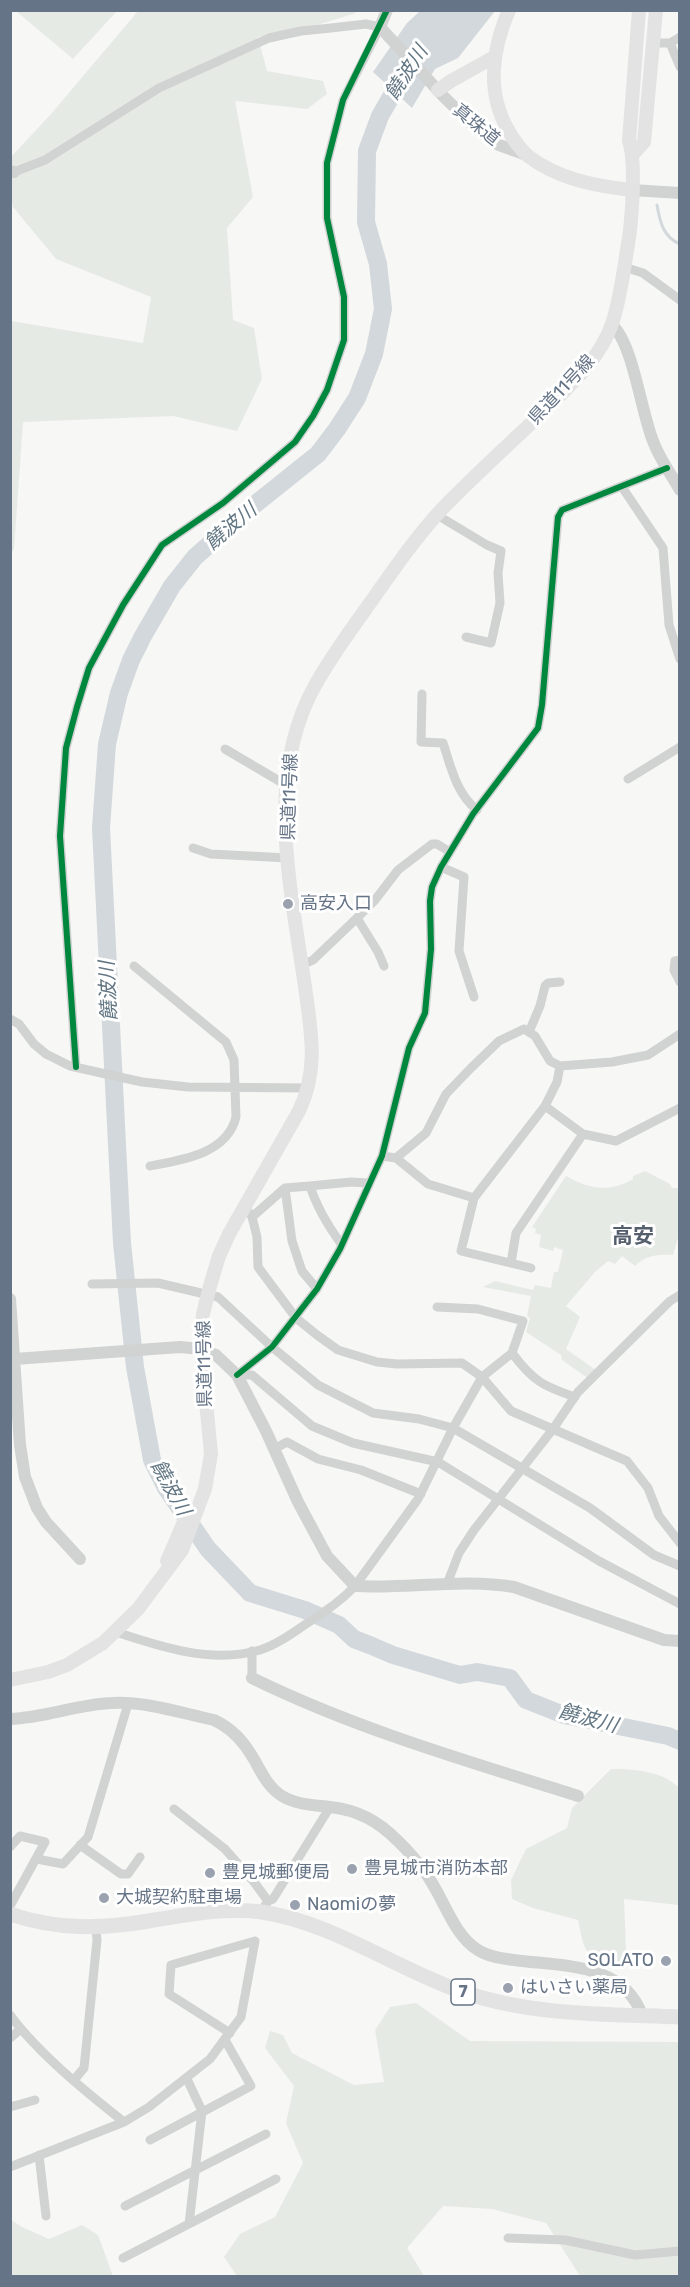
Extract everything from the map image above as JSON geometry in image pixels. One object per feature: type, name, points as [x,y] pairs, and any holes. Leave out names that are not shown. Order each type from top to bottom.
[{"type":"main road","points":[[509,10],[500,31],[494,57],[493,79],[497,105],[512,136],[527,155],[571,178],[605,187],[632,190]]},
{"type":"main road","name":"県道11号線","points":[[10,1680],[48,1672],[67,1665],[103,1643],[116,1632],[160,1580],[179,1545],[206,1463],[207,1422],[201,1349],[203,1314],[208,1293],[222,1248],[248,1212],[309,1088],[313,1045],[288,858],[286,785],[294,734],[312,691],[340,646],[404,555],[437,514],[575,380],[596,354],[612,325],[630,229],[634,153],[629,141],[639,10]]},
{"type":"main road","name":"県道11号線","points":[[634,153],[644,142],[656,10]]},
{"type":"main road","points":[[435,87],[494,57]]},
{"type":"main road","name":"7","points":[[10,1914],[42,1924],[96,1928],[264,1907],[325,1930],[459,1991],[488,2000],[569,2013],[680,2017]]},
{"type":"street","points":[[76,1067],[60,836],[66,748],[77,706],[89,668],[123,605],[162,545],[223,503],[295,442],[327,390],[344,340],[344,297],[327,218],[327,163],[343,100],[384,30],[387,10]]},
{"type":"street","points":[[12,172],[45,160],[159,88],[269,38],[301,31],[366,24],[384,30]]},
{"type":"street","name":"真珠道","points":[[384,30],[435,87],[485,136],[499,145],[527,155]]},
{"type":"street","points":[[653,43],[670,43],[680,37]]},
{"type":"street","points":[[670,43],[680,67]]},
{"type":"street","points":[[632,190],[680,193]]},
{"type":"street","points":[[624,267],[643,273],[680,300]]},
{"type":"street","points":[[612,325],[619,331],[624,344],[653,443],[678,486]]},
{"type":"street","points":[[237,1375],[272,1347],[317,1289],[342,1245],[382,1156],[409,1048],[425,1014],[431,949],[432,886],[441,867],[477,810],[538,728],[542,705],[558,517],[562,510],[667,468]]},
{"type":"street","points":[[622,487],[663,548],[669,625],[680,660]]},
{"type":"street","points":[[437,514],[487,545],[501,551],[498,573],[500,603],[491,643],[466,637]]},
{"type":"street","points":[[422,694],[421,742],[443,743],[460,792],[466,801],[477,810]]},
{"type":"street","points":[[628,779],[680,747]]},
{"type":"street","points":[[225,748],[286,785]]},
{"type":"street","points":[[302,965],[313,960],[357,918],[375,900],[398,870],[432,844],[437,844],[450,852]]},
{"type":"street","points":[[193,848],[211,854],[288,858]]},
{"type":"street","points":[[441,867],[464,877],[459,951],[474,997]]},
{"type":"street","points":[[357,918],[384,966]]},
{"type":"street","points":[[680,960],[675,962],[674,970],[680,982]]},
{"type":"street","points":[[134,966],[226,1042],[234,1060],[236,1116],[234,1125],[225,1138],[210,1149],[186,1159],[150,1166]]},
{"type":"street","points":[[529,1032],[540,1006],[544,986],[548,983],[560,982]]},
{"type":"street","points":[[10,1019],[19,1024],[34,1044],[46,1054],[76,1067],[142,1082],[189,1087],[309,1088]]},
{"type":"street","points":[[396,1158],[426,1133],[446,1094],[499,1041],[524,1029],[535,1036],[550,1061],[560,1066],[612,1062],[648,1054],[680,1034]]},
{"type":"street","points":[[531,1268],[461,1251],[474,1198],[545,1106],[557,1082],[560,1066]]},
{"type":"street","points":[[545,1106],[583,1134],[616,1141],[680,1108]]},
{"type":"street","points":[[511,1263],[516,1233],[583,1134]]},
{"type":"street","points":[[382,1156],[396,1158],[428,1184],[474,1198]]},
{"type":"street","points":[[368,1183],[351,1182],[285,1188],[248,1212],[257,1237],[258,1267],[296,1318],[338,1350],[377,1362],[462,1363],[482,1377],[511,1411],[627,1461],[648,1488],[658,1516],[680,1543]]},
{"type":"street","points":[[310,1186],[324,1219],[342,1245]]},
{"type":"street","points":[[285,1188],[292,1241],[302,1271],[317,1289]]},
{"type":"street","points":[[93,1284],[155,1283],[218,1297],[272,1347],[318,1385],[373,1413],[419,1419],[453,1428],[590,1508],[654,1555],[680,1566]]},
{"type":"street","points":[[447,1584],[459,1553],[575,1397],[670,1301],[680,1295]]},
{"type":"street","points":[[10,1299],[22,1461],[30,1493],[46,1522],[80,1559]]},
{"type":"street","points":[[116,1632],[178,1651],[218,1654],[252,1651],[283,1640],[344,1598],[421,1494],[453,1428],[482,1377],[512,1353],[523,1321],[478,1309],[438,1307]]},
{"type":"street","points":[[15,1359],[159,1348],[201,1349],[221,1358],[237,1375],[298,1502],[327,1556],[355,1586],[399,1588],[491,1583],[514,1587],[664,1640],[680,1641]]},
{"type":"street","points":[[512,1353],[524,1369],[547,1388],[575,1397]]},
{"type":"street","points":[[237,1375],[252,1375],[312,1426],[343,1439],[393,1454],[438,1462],[599,1561],[680,1604]]},
{"type":"street","points":[[274,1449],[287,1442],[318,1459],[362,1470],[421,1494]]},
{"type":"street","points":[[252,1651],[252,1678],[332,1715],[578,1796]]},
{"type":"street","points":[[10,1719],[38,1717],[96,1705],[128,1704],[195,1716],[219,1723],[234,1732],[240,1739],[267,1782],[276,1792],[297,1802],[363,1815],[390,1833],[421,1866],[462,1934],[477,1949],[494,1957],[574,1966],[604,1975],[617,1981],[633,1997],[642,2015]]},
{"type":"street","points":[[37,1859],[63,1864],[88,1837],[128,1704]]},
{"type":"street","points":[[174,1809],[225,1849],[255,1882],[264,1907],[273,1899],[330,1807]]},
{"type":"street","points":[[10,1847],[20,1836],[45,1842],[10,1906]]},
{"type":"street","points":[[80,1845],[121,1874],[128,1874],[140,1857]]},
{"type":"street","points":[[74,2080],[84,2068],[97,1940],[96,1928]]},
{"type":"street","points":[[10,2168],[124,2122],[149,2107],[210,2059],[228,2037],[240,2017],[255,1941],[171,1965],[169,1994],[228,2037],[250,2086],[150,2140]]},
{"type":"street","points":[[10,2015],[21,2029],[74,2080],[124,2122]]},
{"type":"street","points":[[10,2038],[21,2029]]},
{"type":"street","points":[[187,2079],[202,2111],[189,2224]]},
{"type":"street","points":[[10,2107],[35,2100]]},
{"type":"street","points":[[125,2206],[266,2134]]},
{"type":"street","points":[[39,2156],[46,2216]]},
{"type":"street","points":[[123,2258],[276,2179]]},
{"type":"street","points":[[508,2238],[565,2240],[635,2255],[680,2251]]},
{"type":"shaded area","points":[[16,11],[117,11],[73,59]]},
{"type":"shaded area","points":[[138,11],[354,11],[356,13],[317,25],[258,37],[267,71],[323,81],[327,94],[307,109],[235,101],[253,197],[227,228],[233,320],[254,328],[262,379],[237,431],[173,416],[23,422],[14,549],[11,554],[11,321],[143,343],[151,297],[56,259],[13,207],[11,157],[51,114]]},
{"type":"shaded area","points":[[645,1171],[670,1184],[672,1188],[679,1188],[679,1234],[673,1255],[653,1256],[635,1266],[622,1256],[615,1264],[608,1261],[595,1272],[566,1306],[580,1317],[566,1349],[597,1371],[589,1379],[562,1360],[561,1355],[526,1332],[530,1318],[527,1316],[531,1296],[483,1287],[495,1281],[533,1290],[535,1285],[551,1288],[554,1272],[558,1272],[563,1250],[554,1247],[553,1251],[539,1247],[541,1235],[535,1233],[536,1229],[532,1227],[566,1176],[583,1184],[607,1188],[633,1179],[633,1176]]},
{"type":"shaded area","points":[[611,1769],[657,1775],[679,1788],[679,1905],[624,1899],[626,1951],[619,1965],[599,1959],[588,1952],[582,1940],[578,1920],[533,1908],[512,1899],[511,1880],[526,1849],[567,1828],[572,1808]]},
{"type":"shaded area","points":[[416,2003],[470,2041],[679,2042],[679,2276],[580,2276],[546,2223],[492,2209],[443,2206],[407,2248],[424,2276],[237,2276],[224,2257],[240,2234],[275,2217],[303,2163],[286,2123],[294,2086],[265,2048],[270,2031],[283,2035],[292,2053],[354,2085],[384,2082],[375,2030],[390,2007]]},
{"type":"shaded area","points":[[10,2219],[49,2239],[82,2225],[98,2235],[113,2276],[11,2276]]},
{"type":"water","points":[[420,11],[495,11],[458,58],[435,69],[412,108],[373,72],[407,23]]},
{"type":"waterway","name":"饒波川","points":[[406,71],[380,116],[367,151],[366,222],[378,264],[383,309],[374,354],[357,398],[318,454],[253,506],[195,557],[172,586],[131,660],[119,693],[107,744],[101,828],[122,1243],[135,1367],[152,1460],[166,1488],[208,1549],[250,1593],[305,1610],[339,1625],[354,1639],[393,1655],[460,1675],[477,1672],[510,1678],[526,1700],[564,1715],[668,1736],[680,1741]]},
{"type":"waterway","points":[[657,205],[666,233],[680,244]]},
{"type":"cycle path","points":[[76,1067],[60,836],[66,748],[77,707],[89,668],[123,605],[162,545],[223,503],[295,442],[327,390],[344,340],[344,297],[327,218],[327,163],[343,100],[387,10]]},
{"type":"cycle path","points":[[237,1375],[272,1347],[317,1289],[340,1249],[382,1156],[409,1048],[425,1013],[431,949],[432,887],[441,867],[473,814],[538,728],[542,705],[558,517],[562,510],[667,468]]},
{"type":"place","name":"高安入口","points":[[288,904]]},
{"type":"place","name":"豊見城市消防本部","points":[[352,1869]]},
{"type":"place","name":"豊見城郵便局","points":[[210,1873]]},
{"type":"place","name":"大城契約駐車場","points":[[104,1898]]},
{"type":"place","name":"Naomiの夢","points":[[295,1905]]},
{"type":"place","name":"SOLATO","points":[[666,1961]]},
{"type":"place","name":"はいさい薬局","points":[[508,1988]]},
{"type":"district","name":"高安","points":[[633,1237]]}]
